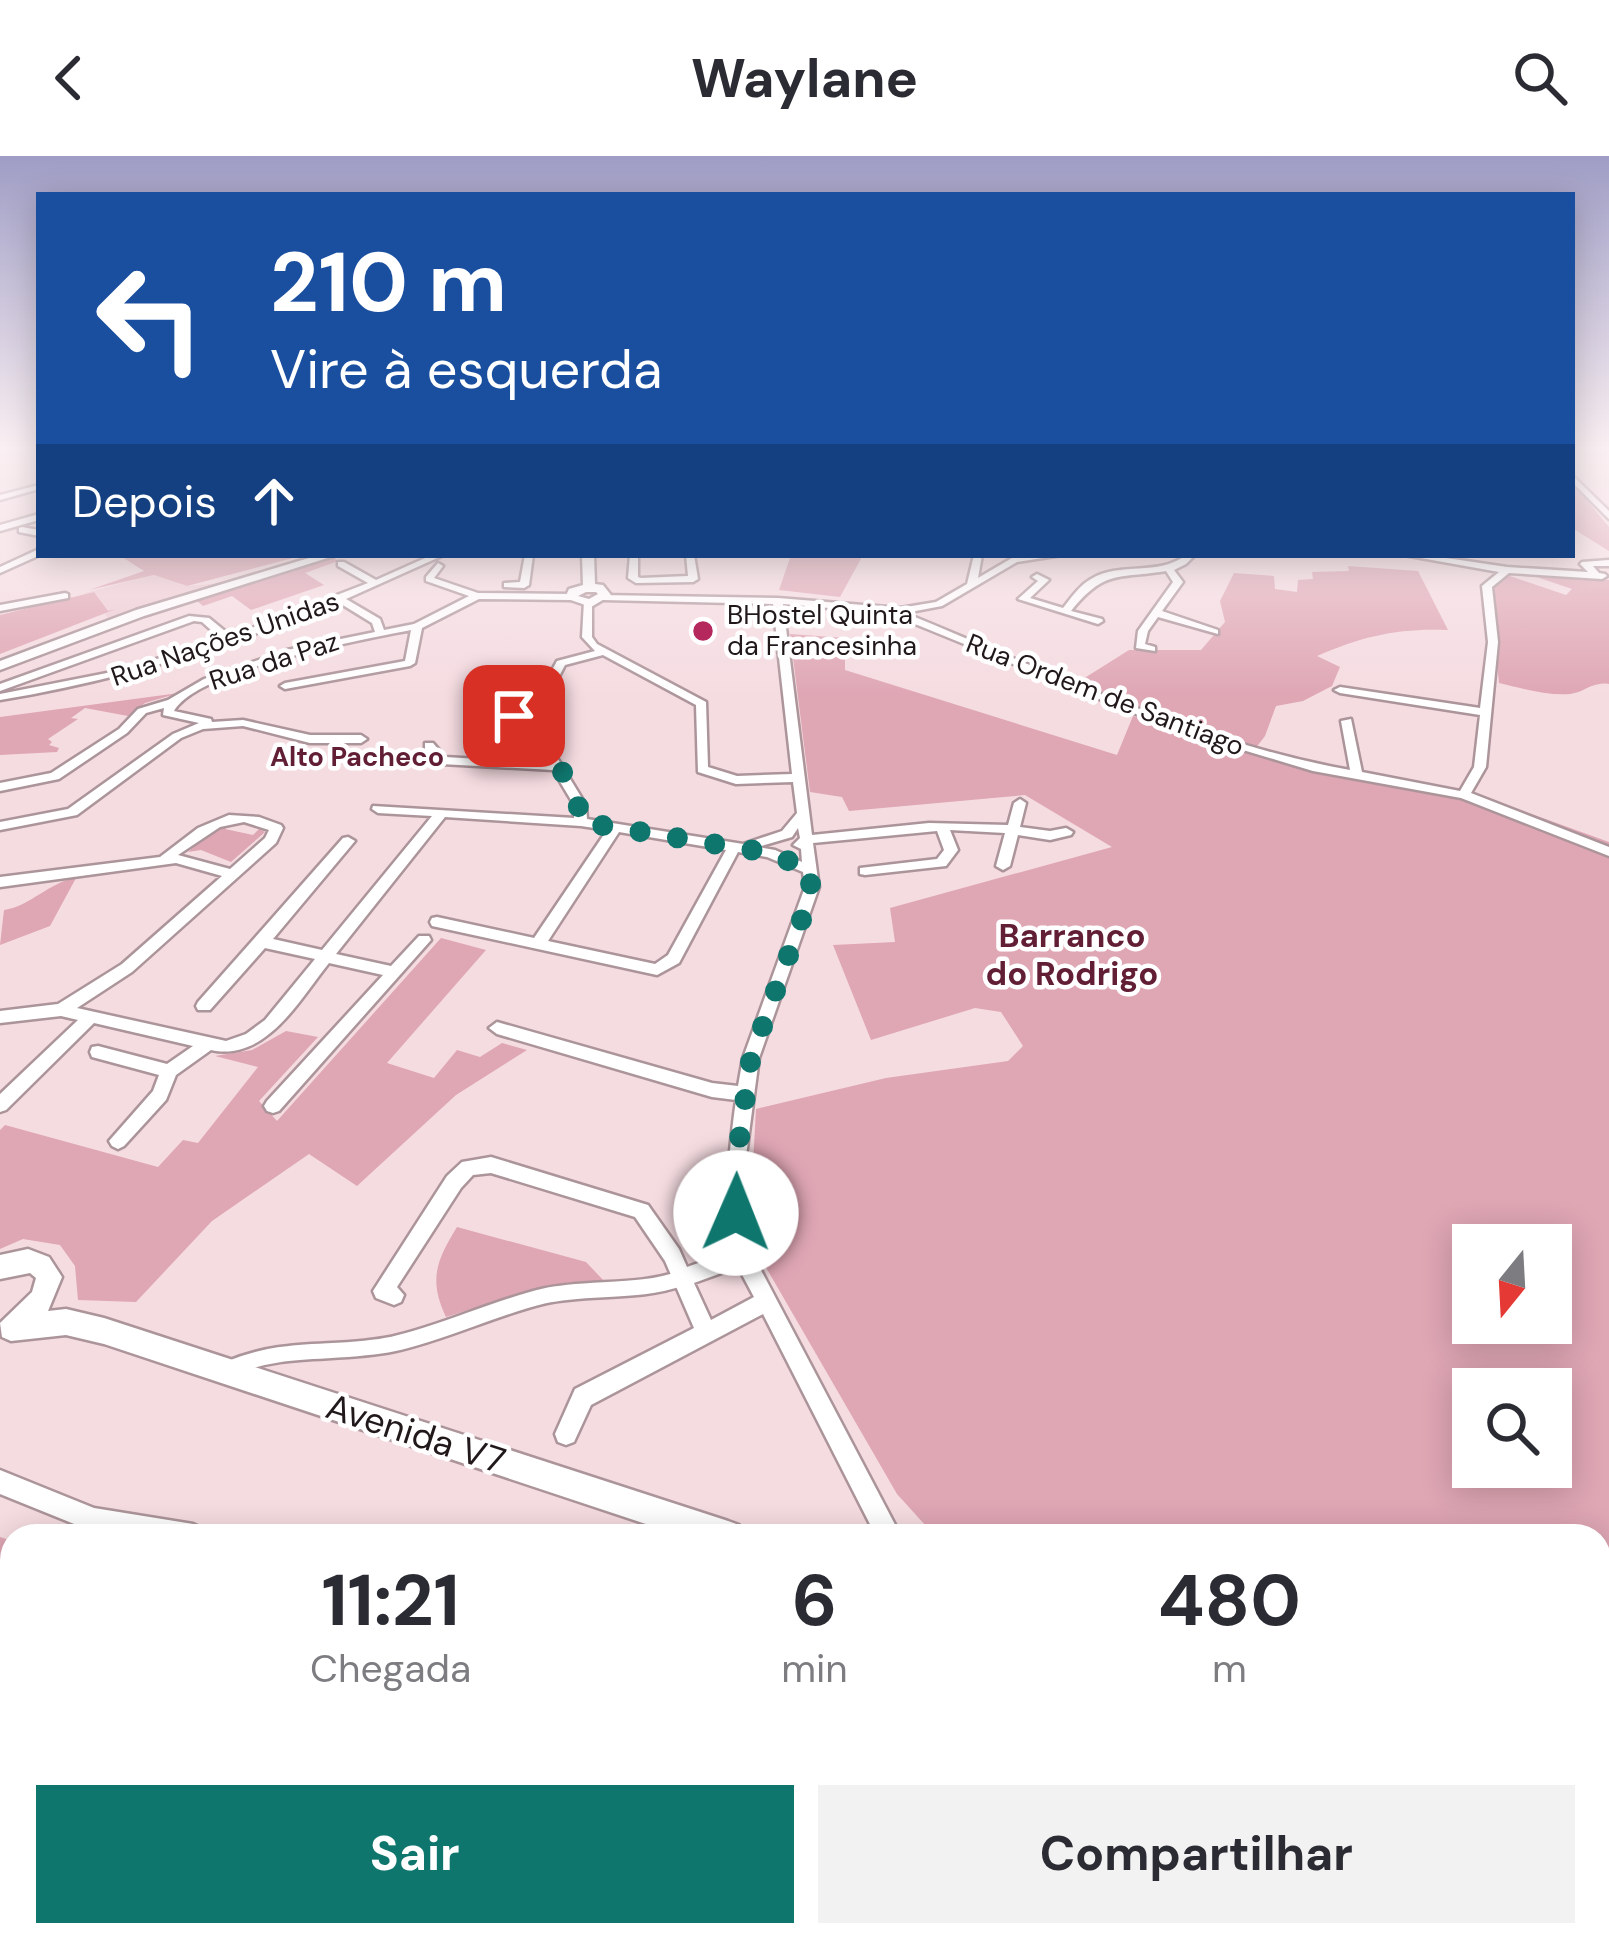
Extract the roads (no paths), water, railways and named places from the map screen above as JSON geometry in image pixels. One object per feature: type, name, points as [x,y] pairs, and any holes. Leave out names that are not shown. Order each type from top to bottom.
[{"type":"street","points":[[22,530],[36,532]]},
{"type":"street","points":[[0,571],[36,553]]},
{"type":"street","points":[[0,663],[142,607],[306,558]]},
{"type":"street","points":[[439,560],[429,579],[472,594],[478,585],[524,585],[528,558]]},
{"type":"street","points":[[589,558],[589,587]]},
{"type":"street","points":[[634,558],[633,578],[639,581],[693,582],[690,558]]},
{"type":"street","points":[[971,586],[978,558]]},
{"type":"street","points":[[570,597],[587,603],[604,597],[778,601],[892,611],[939,604],[1024,558]]},
{"type":"street","points":[[1170,571],[1187,558]]},
{"type":"street","points":[[1428,558],[1606,577]]},
{"type":"street","points":[[0,663],[140,613],[336,559]]},
{"type":"street","name":"Rua Nações Unidas","points":[[336,559],[377,584]]},
{"type":"street","points":[[0,560],[18,562]]},
{"type":"street","name":"Rua Nações Unidas","points":[[0,697],[92,684],[341,600],[439,560]]},
{"type":"street","points":[[1551,572],[1609,561]]},
{"type":"street","points":[[1589,562],[1587,570],[1606,577]]},
{"type":"street","points":[[1065,612],[1101,578],[1152,568],[1170,571],[1178,582],[1143,632],[1140,646],[1151,649]]},
{"type":"street","points":[[1464,795],[1480,767],[1493,642],[1487,586],[1507,570]]},
{"type":"street","points":[[1037,578],[1044,580],[1023,599],[1098,621]]},
{"type":"street","points":[[570,597],[589,587],[603,590],[604,597]]},
{"type":"street","name":"Rua da Paz","points":[[0,787],[56,776],[123,731],[142,711],[170,707],[224,675],[323,642],[417,626],[472,594],[570,597]]},
{"type":"street","points":[[0,608],[65,596]]},
{"type":"street","points":[[341,600],[376,621],[380,632]]},
{"type":"street","points":[[778,601],[811,894],[754,1043],[737,1156],[736,1213],[743,1256],[883,1524]]},
{"type":"street","points":[[587,603],[587,638],[603,652],[699,700],[703,708],[700,764],[708,773],[736,780],[798,778]]},
{"type":"street","name":"Rua Ordem de Santiago","points":[[892,611],[1177,727],[1262,755],[1464,795],[1609,853]]},
{"type":"street","points":[[1156,614],[1214,632]]},
{"type":"street","points":[[0,688],[193,618],[205,620],[228,639]]},
{"type":"street","points":[[285,686],[410,663],[417,626]]},
{"type":"street","points":[[196,651],[224,675]]},
{"type":"street","points":[[537,709],[561,663],[603,652]]},
{"type":"street","points":[[1340,690],[1484,712]]},
{"type":"street","points":[[170,707],[217,722],[253,724],[310,740],[361,739]]},
{"type":"street","points":[[170,707],[179,726],[177,736]]},
{"type":"street","points":[[504,719],[526,718],[580,806],[581,822]]},
{"type":"street","points":[[1347,721],[1357,776]]},
{"type":"street","points":[[0,826],[72,812],[177,736],[217,722]]},
{"type":"street","points":[[429,746],[441,760],[557,767]]},
{"type":"street","points":[[1003,866],[1020,803]]},
{"type":"street","points":[[378,809],[581,822],[735,846],[804,845],[944,829],[1012,829],[1046,837],[1066,832]]},
{"type":"street","points":[[0,1017],[61,1010],[209,1043],[239,1046],[252,1040],[328,957],[442,813]]},
{"type":"street","points":[[772,846],[802,815]]},
{"type":"street","points":[[61,1010],[127,968],[276,835],[272,824],[237,816],[219,819],[163,861]]},
{"type":"street","points":[[538,944],[616,827]]},
{"type":"street","points":[[865,871],[941,863],[951,856],[944,829]]},
{"type":"street","points":[[204,1006],[348,841]]},
{"type":"street","points":[[437,922],[646,970],[667,966],[735,846]]},
{"type":"street","points":[[772,846],[810,870]]},
{"type":"street","points":[[0,882],[163,861],[233,874]]},
{"type":"street","points":[[273,1106],[424,940]]},
{"type":"street","points":[[262,942],[393,972]]},
{"type":"street","points":[[0,1105],[92,1016]]},
{"type":"street","points":[[497,1028],[712,1090],[746,1094]]},
{"type":"street","points":[[118,1141],[160,1095],[169,1071],[209,1043]]},
{"type":"street","points":[[98,1052],[169,1071]]},
{"type":"street","points":[[394,1295],[383,1291],[459,1174],[478,1164],[629,1204],[653,1223],[706,1333]]},
{"type":"street","points":[[224,1370],[263,1354],[392,1344],[541,1297],[595,1287],[663,1285],[743,1256]]},
{"type":"street","points":[[0,1267],[31,1261],[47,1271],[49,1284],[43,1299],[6,1330]]},
{"type":"street","name":"Avenida V7","points":[[47,1271],[57,1301],[104,1331]]},
{"type":"street","points":[[566,1434],[583,1397],[767,1301]]},
{"type":"street","name":"Avenida V7","points":[[6,1330],[66,1322],[104,1331],[692,1524]]},
{"type":"street","points":[[0,1482],[94,1520],[119,1524]]},
{"type":"place","name":"BHostel Quinta da Francesinha","points":[[703,631]]},
{"type":"district","name":"Alto Pacheco","points":[[357,757]]},
{"type":"district","name":"Barranco do Rodrigo","points":[[1072,954]]}]
